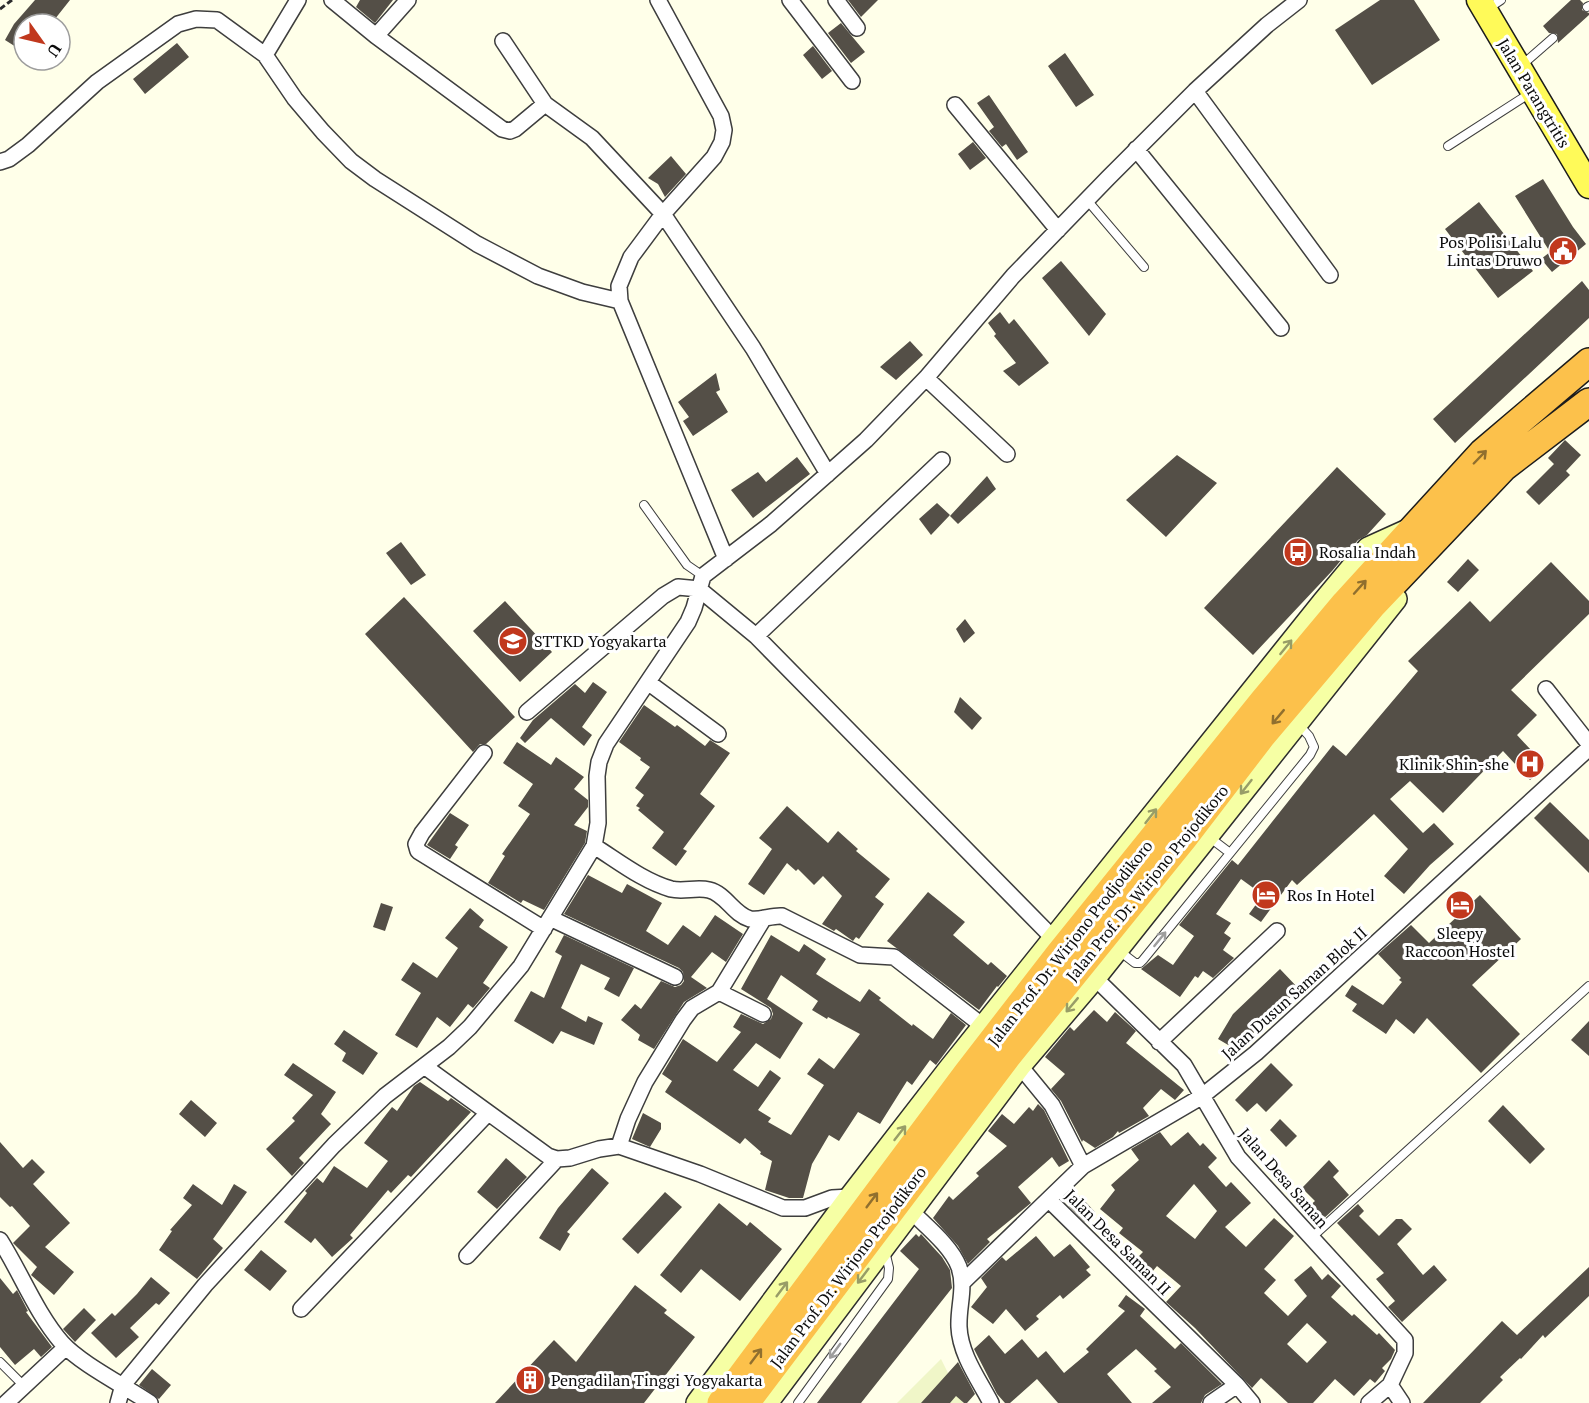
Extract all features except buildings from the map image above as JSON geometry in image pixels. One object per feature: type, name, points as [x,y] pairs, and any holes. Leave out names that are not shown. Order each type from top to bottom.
[{"type":"highway","points":[[1448,508],[1482,453],[1588,362]]},
{"type":"highway","points":[[1448,508],[1589,402]]},
{"type":"highway","name":"Jalan Prof. Dr. Wirjono Prodjodikoro","points":[[721,1403],[967,1072],[1257,696],[1345,603],[1422,535],[1448,508]]},
{"type":"highway","name":"Jalan Prof. Dr. Wirjono Projodikoro","points":[[746,1403],[1007,1057],[1184,838],[1262,736],[1371,606],[1422,535]]},
{"type":"main road","name":"Jalan Parangtritis","points":[[1488,4],[1519,68],[1589,186]]},
{"type":"street","points":[[265,55],[298,0]]},
{"type":"street","points":[[332,0],[376,36],[502,129],[510,131],[515,129],[545,104]]},
{"type":"street","points":[[376,36],[408,0]]},
{"type":"street","points":[[658,0],[721,116],[724,129],[722,142],[714,157],[663,214],[631,257],[619,286],[620,301],[726,559]]},
{"type":"street","points":[[790,0],[852,81]]},
{"type":"street","points":[[836,0],[857,28]]},
{"type":"street","points":[[527,712],[663,596],[678,587],[701,582],[866,440],[927,378],[1013,276],[1136,149],[1267,25],[1299,0]]},
{"type":"street","points":[[0,162],[9,159],[28,145],[97,82],[178,24],[196,19],[218,20],[265,55],[295,99],[323,132],[351,161],[375,179],[477,244],[538,276],[582,292],[620,301]]},
{"type":"street","points":[[503,41],[545,104],[592,138],[663,214],[759,357],[828,474]]},
{"type":"street","points":[[1196,92],[1330,275]]},
{"type":"street","points":[[955,105],[1058,230]]},
{"type":"street","points":[[1136,149],[1281,328]]},
{"type":"street","points":[[927,378],[1007,454]]},
{"type":"street","points":[[756,636],[942,460]]},
{"type":"street","points":[[767,1403],[1020,1066],[1095,978],[1380,617],[1427,564],[1422,535]]},
{"type":"street","points":[[701,582],[1053,938]]},
{"type":"street","points":[[118,1403],[123,1385],[205,1285],[334,1145],[385,1096],[449,1047],[470,1027],[521,966],[594,846],[598,823],[597,776],[599,762],[606,744],[688,622],[701,582]]},
{"type":"street","points":[[649,682],[717,734]]},
{"type":"street","points":[[1546,689],[1589,746]]},
{"type":"street","points":[[697,1403],[850,1197],[983,1026],[1053,938],[1257,696]]},
{"type":"street","name":"Jalan Dusun Saman Blok II","points":[[1083,1166],[1202,1097],[1256,1053],[1589,746]]},
{"type":"street","points":[[484,753],[422,833],[416,843],[418,851],[547,924],[675,977]]},
{"type":"street","points":[[594,846],[651,881],[673,890],[710,890],[722,897],[738,914],[754,920],[774,915],[782,916],[860,955],[894,957],[983,1026]]},
{"type":"street","points":[[619,1146],[628,1119],[645,1082],[682,1020],[692,1008],[719,992],[764,918]]},
{"type":"street","points":[[1159,1042],[1277,930]]},
{"type":"street","name":"Jalan Desa Saman","points":[[1095,978],[1184,1065],[1238,1157],[1405,1340],[1405,1353],[1390,1385],[1369,1403]]},
{"type":"street","points":[[719,992],[763,1014]]},
{"type":"street","points":[[424,1066],[548,1156],[557,1159],[619,1146],[700,1174],[783,1208],[805,1208],[832,1198],[850,1197]]},
{"type":"street","name":"Jalan Desa Saman II","points":[[1020,1066],[1052,1105],[1083,1166],[1049,1200],[1238,1386],[1252,1403]]},
{"type":"street","points":[[301,1309],[488,1113]]},
{"type":"street","points":[[467,1256],[557,1159]]},
{"type":"street","points":[[963,1282],[1049,1200]]},
{"type":"street","points":[[911,1212],[947,1249],[958,1265],[963,1282],[959,1327],[971,1365],[991,1403]]},
{"type":"street","points":[[0,1240],[48,1323],[66,1347],[150,1403]]},
{"type":"street","points":[[6,1403],[66,1347]]},
{"type":"street","points":[[1390,1385],[1402,1403]]},
{"type":"street","points":[[1211,1403],[1238,1386]]},
{"type":"lane","points":[[1519,68],[1554,38]]},
{"type":"lane","points":[[1448,146],[1533,92]]},
{"type":"lane","points":[[1087,200],[1144,267]]},
{"type":"lane","points":[[644,505],[701,582]]},
{"type":"lane","points":[[1117,949],[1135,963],[1140,963],[1310,755],[1314,747],[1309,736],[1297,724]]},
{"type":"lane","points":[[1208,836],[1230,853]]},
{"type":"lane","points":[[1311,1238],[1583,992]]},
{"type":"lane","points":[[798,1403],[888,1279],[889,1268],[884,1247]]},
{"type":"lane","points":[[0,1362],[24,1386]]},
{"type":"path","points":[[0,9],[12,0]]},
{"type":"green space","points":[[941,1359],[963,1403],[897,1403]]},
{"type":"place","name":"Pos Polisi Lalu Lintas Druwo","points":[[1563,251]]},
{"type":"place","name":"Rosalia Indah","points":[[1298,552]]},
{"type":"place","name":"STTKD Yogyakarta","points":[[513,641]]},
{"type":"place","name":"Klinik Shin-she","points":[[1530,764]]},
{"type":"place","name":"Ros In Hotel","points":[[1266,895]]},
{"type":"place","name":"Sleepy Raccoon Hostel","points":[[1460,905]]},
{"type":"place","name":"Pengadilan Tinggi Yogyakarta","points":[[530,1380]]}]
